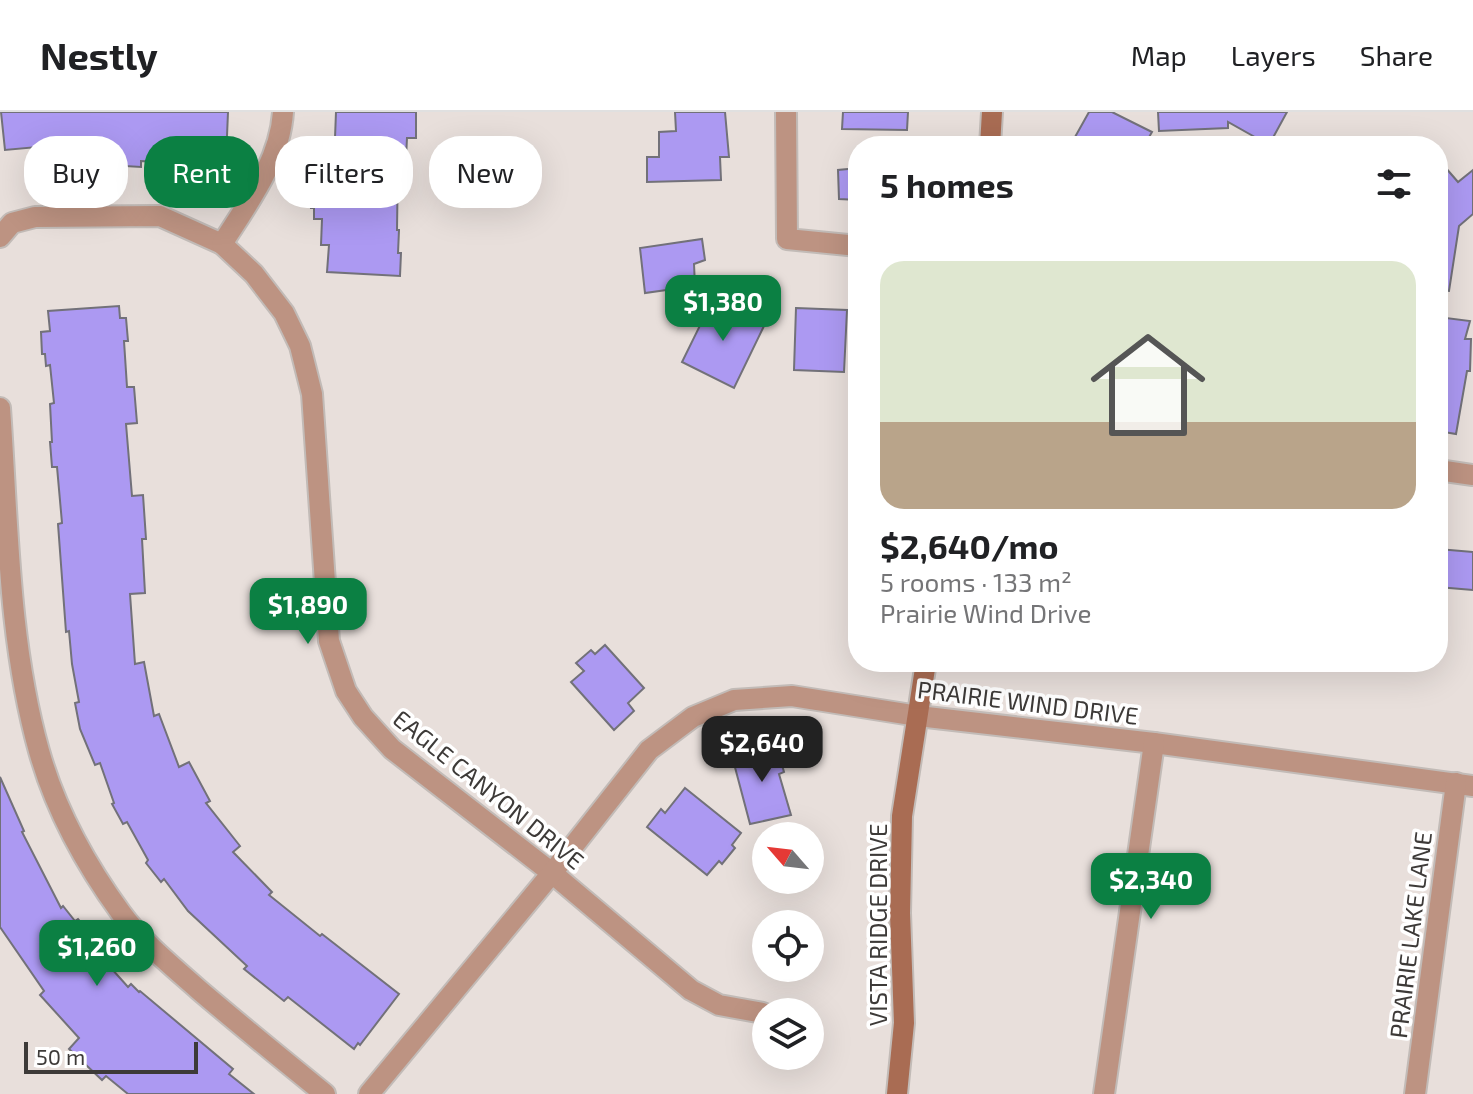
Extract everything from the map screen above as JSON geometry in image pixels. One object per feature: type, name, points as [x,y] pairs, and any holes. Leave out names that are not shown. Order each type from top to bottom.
[{"type":"street","points":[[222,244],[271,161],[282,129],[283,112]]},
{"type":"street","points":[[786,112],[787,239],[848,245]]},
{"type":"street","points":[[991,136],[992,112]]},
{"type":"street","name":"EAGLE CANYON DRIVE","points":[[0,237],[12,223],[35,217],[160,216],[222,244],[254,274],[284,313],[300,346],[312,394],[329,641],[346,691],[363,717],[392,749],[552,873],[691,990],[719,1005],[752,1011]]},
{"type":"street","points":[[0,408],[23,682],[39,752],[58,804],[122,915],[166,961],[325,1094]]},
{"type":"street","points":[[1448,471],[1473,475]]},
{"type":"street","name":"VISTA RIDGE DRIVE","points":[[897,1094],[904,1023],[900,913],[902,816],[925,672]]},
{"type":"street","name":"PRAIRIE WIND DRIVE","points":[[369,1094],[552,873],[649,750],[693,717],[734,700],[792,696],[918,716],[1464,784]]},
{"type":"street","points":[[1104,1094],[1154,743]]},
{"type":"street","name":"PRAIRIE LAKE LANE","points":[[1415,1094],[1464,784]]},
{"type":"building","points":[[1,112],[228,112],[227,136],[144,136],[144,161],[141,161],[141,167],[128,166],[128,136],[24,136],[24,148],[5,150]]},
{"type":"building","points":[[336,112],[416,112],[416,138],[335,136]]},
{"type":"building","points":[[675,112],[725,112],[729,157],[720,157],[721,180],[647,182],[647,157],[659,157],[659,132],[676,131]]},
{"type":"building","points":[[843,112],[908,112],[907,130],[842,129]]},
{"type":"building","points":[[1089,112],[1112,112],[1152,132],[1150,136],[1076,136]]},
{"type":"building","points":[[1158,112],[1287,112],[1274,136],[1253,136],[1228,122],[1228,128],[1159,131]]},
{"type":"building","points":[[848,169],[848,199],[839,199],[838,170]]},
{"type":"building","points":[[1448,170],[1458,182],[1473,170],[1473,214],[1459,226],[1449,291]]},
{"type":"building","points":[[314,208],[397,208],[400,276],[327,272],[329,245],[321,245],[322,219],[314,219]]},
{"type":"building","points":[[702,239],[705,260],[694,264],[695,286],[645,293],[640,248]]},
{"type":"building","points":[[714,297],[764,326],[734,388],[682,362]]},
{"type":"building","points":[[119,306],[120,318],[126,318],[127,387],[134,387],[137,423],[126,424],[132,496],[143,495],[146,539],[142,539],[145,593],[130,594],[135,664],[144,662],[154,716],[159,714],[179,767],[189,762],[210,801],[206,803],[240,846],[233,852],[272,892],[269,895],[399,994],[354,1049],[288,997],[284,1001],[244,969],[247,966],[188,911],[164,879],[161,882],[146,863],[148,860],[127,822],[123,824],[112,804],[100,763],[95,765],[80,729],[69,631],[66,632],[57,467],[52,467],[50,442],[50,404],[54,403],[50,365],[46,366],[45,354],[42,354],[41,332],[50,331],[48,311]]},
{"type":"building","points":[[796,308],[847,310],[844,372],[794,370]]},
{"type":"building","points":[[1448,318],[1470,321],[1465,339],[1471,339],[1470,371],[1467,371],[1456,434],[1448,433]]},
{"type":"building","points":[[1448,550],[1473,552],[1473,590],[1448,588]]},
{"type":"building","points":[[605,645],[644,688],[628,703],[634,711],[614,730],[571,682],[584,671],[576,663],[591,650],[595,654]]},
{"type":"building","points":[[776,744],[784,772],[779,774],[791,815],[750,824],[732,756]]},
{"type":"building","points":[[0,777],[22,832],[61,908],[63,906],[75,921],[78,919],[107,953],[102,958],[128,987],[131,984],[140,991],[233,1069],[229,1074],[254,1094],[128,1094],[106,1076],[102,1080],[69,1049],[79,1038],[40,995],[44,991],[0,927]]},
{"type":"building","points":[[685,788],[741,833],[732,845],[735,848],[722,864],[719,861],[707,875],[647,827],[661,809],[665,813]]}]
